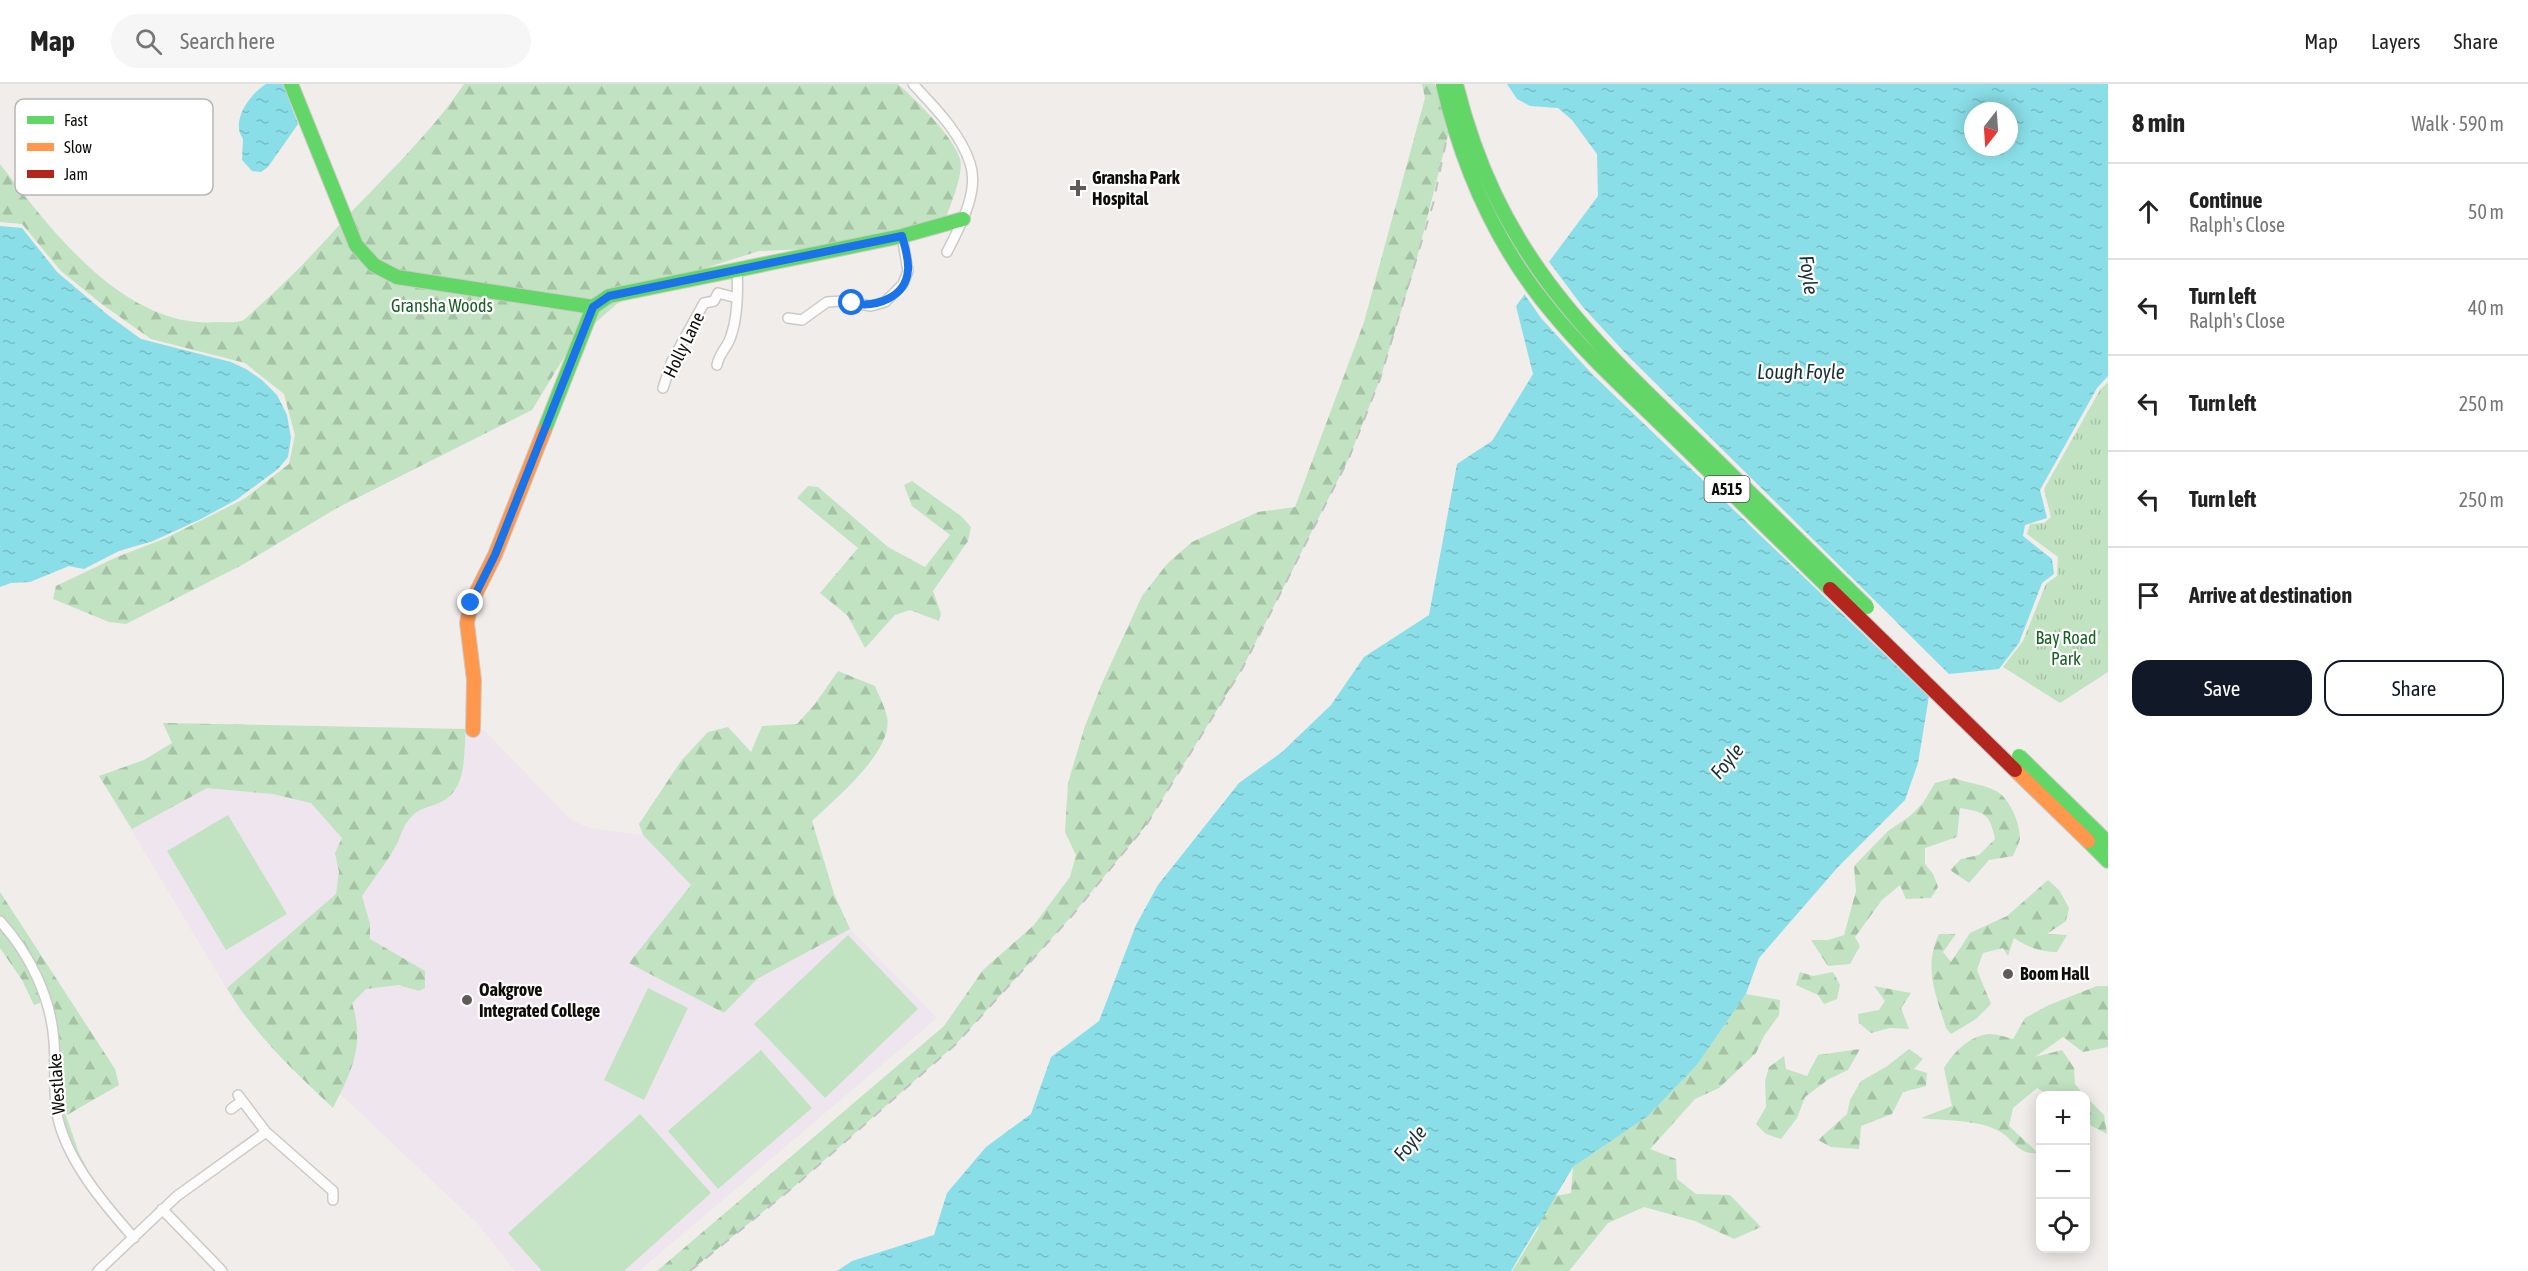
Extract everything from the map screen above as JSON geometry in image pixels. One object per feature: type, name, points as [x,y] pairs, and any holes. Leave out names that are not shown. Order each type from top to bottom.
[{"type":"main road","points":[[291,84],[356,245],[372,263],[397,277],[593,307]]},
{"type":"main road","name":"A515","points":[[1443,84],[1458,139],[1478,194],[1524,275],[1550,310],[1600,364],[2092,837],[2108,843]]},
{"type":"main road","name":"A515","points":[[1456,84],[1478,160],[1494,198],[1533,264],[1570,314],[2092,837],[2108,861]]},
{"type":"main road","points":[[473,730],[474,681],[466,623],[471,603],[495,555],[593,307],[609,296],[902,236],[963,219]]},
{"type":"street","points":[[913,84],[947,122],[971,164],[969,198],[963,219],[947,252]]},
{"type":"street","points":[[788,318],[802,320],[827,302],[842,301],[871,306],[885,302],[903,284],[908,271],[902,236]]},
{"type":"street","name":"Holly Lane","points":[[717,365],[718,357],[732,335],[737,298],[737,269]]},
{"type":"street","name":"Holly Lane","points":[[663,388],[672,361],[704,303],[714,301],[718,293],[737,298]]},
{"type":"street","name":"Westlake","points":[[0,921],[33,969],[51,1016],[57,1115],[67,1144],[97,1192],[134,1238]]},
{"type":"street","points":[[231,1109],[240,1098],[263,1128],[336,1193]]},
{"type":"street","points":[[98,1271],[162,1209],[263,1128]]},
{"type":"street","points":[[162,1209],[222,1271]]},
{"type":"shaded area","name":"Oakgrove Integrated College","points":[[163,723],[484,730],[571,820],[589,828],[643,835],[691,885],[630,963],[724,1013],[757,979],[850,929],[937,1018],[639,1271],[515,1271],[478,1224],[317,1072],[242,1014],[99,776],[144,760],[172,743]]},
{"type":"green space","name":"Gransha Woods","points":[[464,84],[898,84],[942,129],[956,150],[961,165],[946,218],[898,234],[808,249],[759,251],[668,280],[618,303],[574,341],[532,410],[337,508],[242,565],[126,624],[109,622],[53,599],[56,586],[117,557],[166,538],[244,499],[289,464],[295,435],[284,394],[245,363],[151,339],[103,305],[61,271],[22,224],[0,222],[0,164],[15,183],[15,195],[24,195],[67,245],[93,271],[122,293],[152,310],[184,320],[238,322],[248,317],[313,254],[423,137]]},
{"type":"green space","points":[[1422,84],[1435,84],[1448,135],[1415,266],[1380,379],[1349,458],[1242,669],[1147,824],[1070,918],[956,1044],[796,1185],[690,1271],[657,1271],[944,1026],[983,970],[1034,925],[1070,877],[1076,855],[1065,832],[1068,783],[1085,726],[1142,596],[1167,564],[1192,542],[1258,512],[1295,507],[1364,322],[1425,98]]},
{"type":"green space","name":"Bay Road Park","points":[[2108,382],[2108,672],[2060,703],[2003,667],[2023,641],[2046,584],[2057,576],[2058,557],[2027,534],[2030,524],[2044,523],[2051,517],[2044,489],[2100,390]]},
{"type":"green space","points":[[912,481],[961,516],[971,527],[968,541],[933,591],[941,614],[939,621],[910,610],[895,615],[865,648],[848,616],[820,593],[858,548],[797,498],[808,486],[818,487],[888,547],[925,567],[950,535],[912,506],[904,485]]},
{"type":"green space","points":[[838,671],[875,686],[887,717],[887,730],[872,759],[847,788],[812,821],[834,894],[850,929],[757,979],[724,1013],[629,963],[691,885],[643,835],[639,824],[681,761],[708,732],[728,727],[751,752],[762,726],[797,724],[815,704]]},
{"type":"green space","points":[[163,723],[466,729],[464,761],[455,790],[439,803],[422,809],[412,817],[390,856],[362,896],[370,924],[370,939],[425,971],[425,988],[419,991],[399,985],[366,989],[352,1003],[356,1018],[357,1044],[351,1069],[333,1108],[289,1066],[262,1036],[227,988],[336,894],[339,872],[335,853],[342,838],[311,803],[273,794],[207,788],[132,829],[99,776],[144,760],[172,743]]},
{"type":"green space","points":[[1954,778],[1989,788],[1999,793],[2009,804],[2016,818],[2020,838],[2013,856],[1989,860],[1969,883],[1950,870],[1961,859],[1979,855],[1995,839],[1991,824],[1985,816],[1960,808],[1957,837],[1925,848],[1925,864],[1933,874],[1938,887],[1931,898],[1906,899],[1900,885],[1882,900],[1855,937],[1860,946],[1850,964],[1828,966],[1811,940],[1828,940],[1844,935],[1856,891],[1854,866],[1888,831],[1910,816],[1923,803],[1935,783]]},
{"type":"green space","points":[[228,815],[287,914],[226,950],[167,851]]},
{"type":"green space","points":[[2048,880],[2059,890],[2069,908],[2066,921],[2047,934],[2067,935],[2057,952],[2034,948],[2014,938],[2008,956],[2003,948],[1983,953],[1977,970],[1991,1004],[1976,1019],[1951,1034],[1946,1028],[1933,981],[1932,958],[1939,934],[1956,934],[1943,952],[1951,962],[1970,933],[2007,916]]},
{"type":"green space","points":[[0,892],[115,1069],[119,1085],[67,1115],[55,1087],[54,1057],[43,993],[40,1003],[34,1005],[22,980],[0,948]]},
{"type":"green space","points":[[848,935],[918,1009],[825,1098],[754,1024]]},
{"type":"green space","points":[[1800,972],[1813,976],[1833,972],[1840,985],[1837,999],[1824,1004],[1818,995],[1796,985]]},
{"type":"green space","points":[[1874,986],[1911,993],[1901,1008],[1909,1029],[1890,1028],[1871,1033],[1859,1023],[1858,1014],[1879,1010],[1885,1001]]},
{"type":"green space","points":[[2097,986],[2108,986],[2108,1047],[2083,1052],[2063,1037],[2035,1057],[2062,1050],[2074,1068],[2075,1084],[2081,1091],[2042,1091],[2037,1088],[2013,1108],[2009,1126],[2036,1153],[2025,1152],[2004,1134],[1981,1124],[1921,1118],[1952,1106],[1944,1068],[1963,1046],[1975,1038],[1989,1034],[2013,1039],[2025,1018],[2049,1005]]},
{"type":"green space","points":[[648,988],[688,1008],[644,1100],[604,1080]]},
{"type":"green space","points":[[1746,994],[1780,1000],[1779,1015],[1764,1036],[1756,1053],[1719,1088],[1695,1099],[1650,1149],[1676,1159],[1677,1179],[1696,1194],[1730,1195],[1761,1227],[1734,1239],[1695,1221],[1644,1207],[1608,1223],[1569,1271],[1512,1271],[1538,1229],[1540,1199],[1571,1193],[1573,1167],[1648,1116],[1697,1065]]},
{"type":"green space","points":[[1860,1049],[1848,1070],[1829,1079],[1805,1097],[1797,1118],[1781,1139],[1766,1134],[1756,1124],[1766,1107],[1765,1081],[1769,1067],[1784,1056],[1786,1069],[1807,1076],[1818,1055]]},
{"type":"green space","points":[[1909,1049],[1923,1059],[1914,1069],[1927,1073],[1926,1086],[1903,1092],[1892,1114],[1861,1126],[1859,1149],[1831,1147],[1818,1140],[1847,1114],[1850,1100],[1861,1081],[1886,1067]]},
{"type":"green space","points":[[761,1050],[812,1108],[718,1189],[668,1131]]},
{"type":"green space","points":[[59,1096],[79,1153],[92,1178],[70,1139]]},
{"type":"green space","points":[[2090,1101],[2104,1115],[2107,1134],[2090,1125]]},
{"type":"green space","points":[[640,1114],[711,1193],[624,1271],[542,1271],[508,1233]]},
{"type":"water","points":[[266,84],[283,84],[298,124],[268,167],[261,172],[252,171],[242,160],[243,139],[239,124],[240,116],[248,101]]},
{"type":"water","name":"Lough Foyle","points":[[1507,84],[2108,84],[2108,376],[2097,388],[2040,490],[2047,518],[2025,525],[2023,536],[2052,559],[2054,574],[2042,583],[2019,643],[1999,669],[1949,674],[1929,696],[1918,763],[1905,800],[1838,867],[1759,958],[1746,994],[1697,1065],[1648,1116],[1573,1167],[1511,1271],[837,1271],[852,1261],[934,1235],[947,1193],[986,1147],[1031,1114],[1051,1057],[1099,1021],[1136,925],[1158,885],[1239,783],[1282,752],[1331,705],[1364,657],[1429,615],[1457,464],[1492,441],[1533,374],[1516,306],[1598,196],[1597,154],[1572,120],[1558,108],[1530,106],[1517,99]]},
{"type":"water","points":[[0,226],[22,228],[57,272],[108,315],[141,339],[231,362],[262,380],[277,395],[287,415],[291,438],[288,457],[278,469],[236,500],[153,541],[119,551],[84,569],[69,566],[30,582],[11,583],[0,587]]},
{"type":"pier","points":[[1547,259],[1582,306],[1628,356],[1952,677],[1932,700],[1592,374],[1541,318],[1523,292]]},
{"type":"railway","points":[[690,1271],[796,1185],[956,1044],[1070,918],[1147,824],[1242,669],[1349,458],[1380,379],[1433,204],[1458,84]]},
{"type":"traffic: fast","points":[[291,84],[356,245],[374,265],[397,277],[593,307]]},
{"type":"traffic: fast","points":[[1443,84],[1471,175],[1498,232],[1531,286],[1593,358],[1830,589]]},
{"type":"traffic: fast","points":[[1456,84],[1473,142],[1495,194],[1519,240],[1580,323],[1655,401],[1867,607]]},
{"type":"traffic: fast","points":[[544,431],[593,307],[609,296],[902,236],[963,219]]},
{"type":"traffic: fast","points":[[2019,756],[2097,832]]},
{"type":"traffic: fast","points":[[2097,832],[2108,843]]},
{"type":"traffic: fast","points":[[2088,841],[2108,861]]},
{"type":"traffic: slow","points":[[473,730],[474,680],[467,623],[471,603],[495,555],[544,431]]},
{"type":"traffic: slow","points":[[2015,770],[2088,841]]},
{"type":"traffic: jam","points":[[1830,589],[2015,770]]},
{"type":"place","name":"Gransha Park Hospital","points":[[1078,188]]},
{"type":"place","name":"Boom Hall","points":[[2008,974]]},
{"type":"place","name":"Oakgrove Integrated College","points":[[467,1000]]},
{"type":"route","points":[[471,603],[495,555],[593,307],[609,296],[902,236],[908,271],[903,284],[885,302],[871,306],[852,303]]},
{"type":"water label","name":"Foyle","points":[[1809,275]]},
{"type":"water label","name":"Foyle","points":[[1727,761]]},
{"type":"water label","name":"Foyle","points":[[1410,1143]]}]
